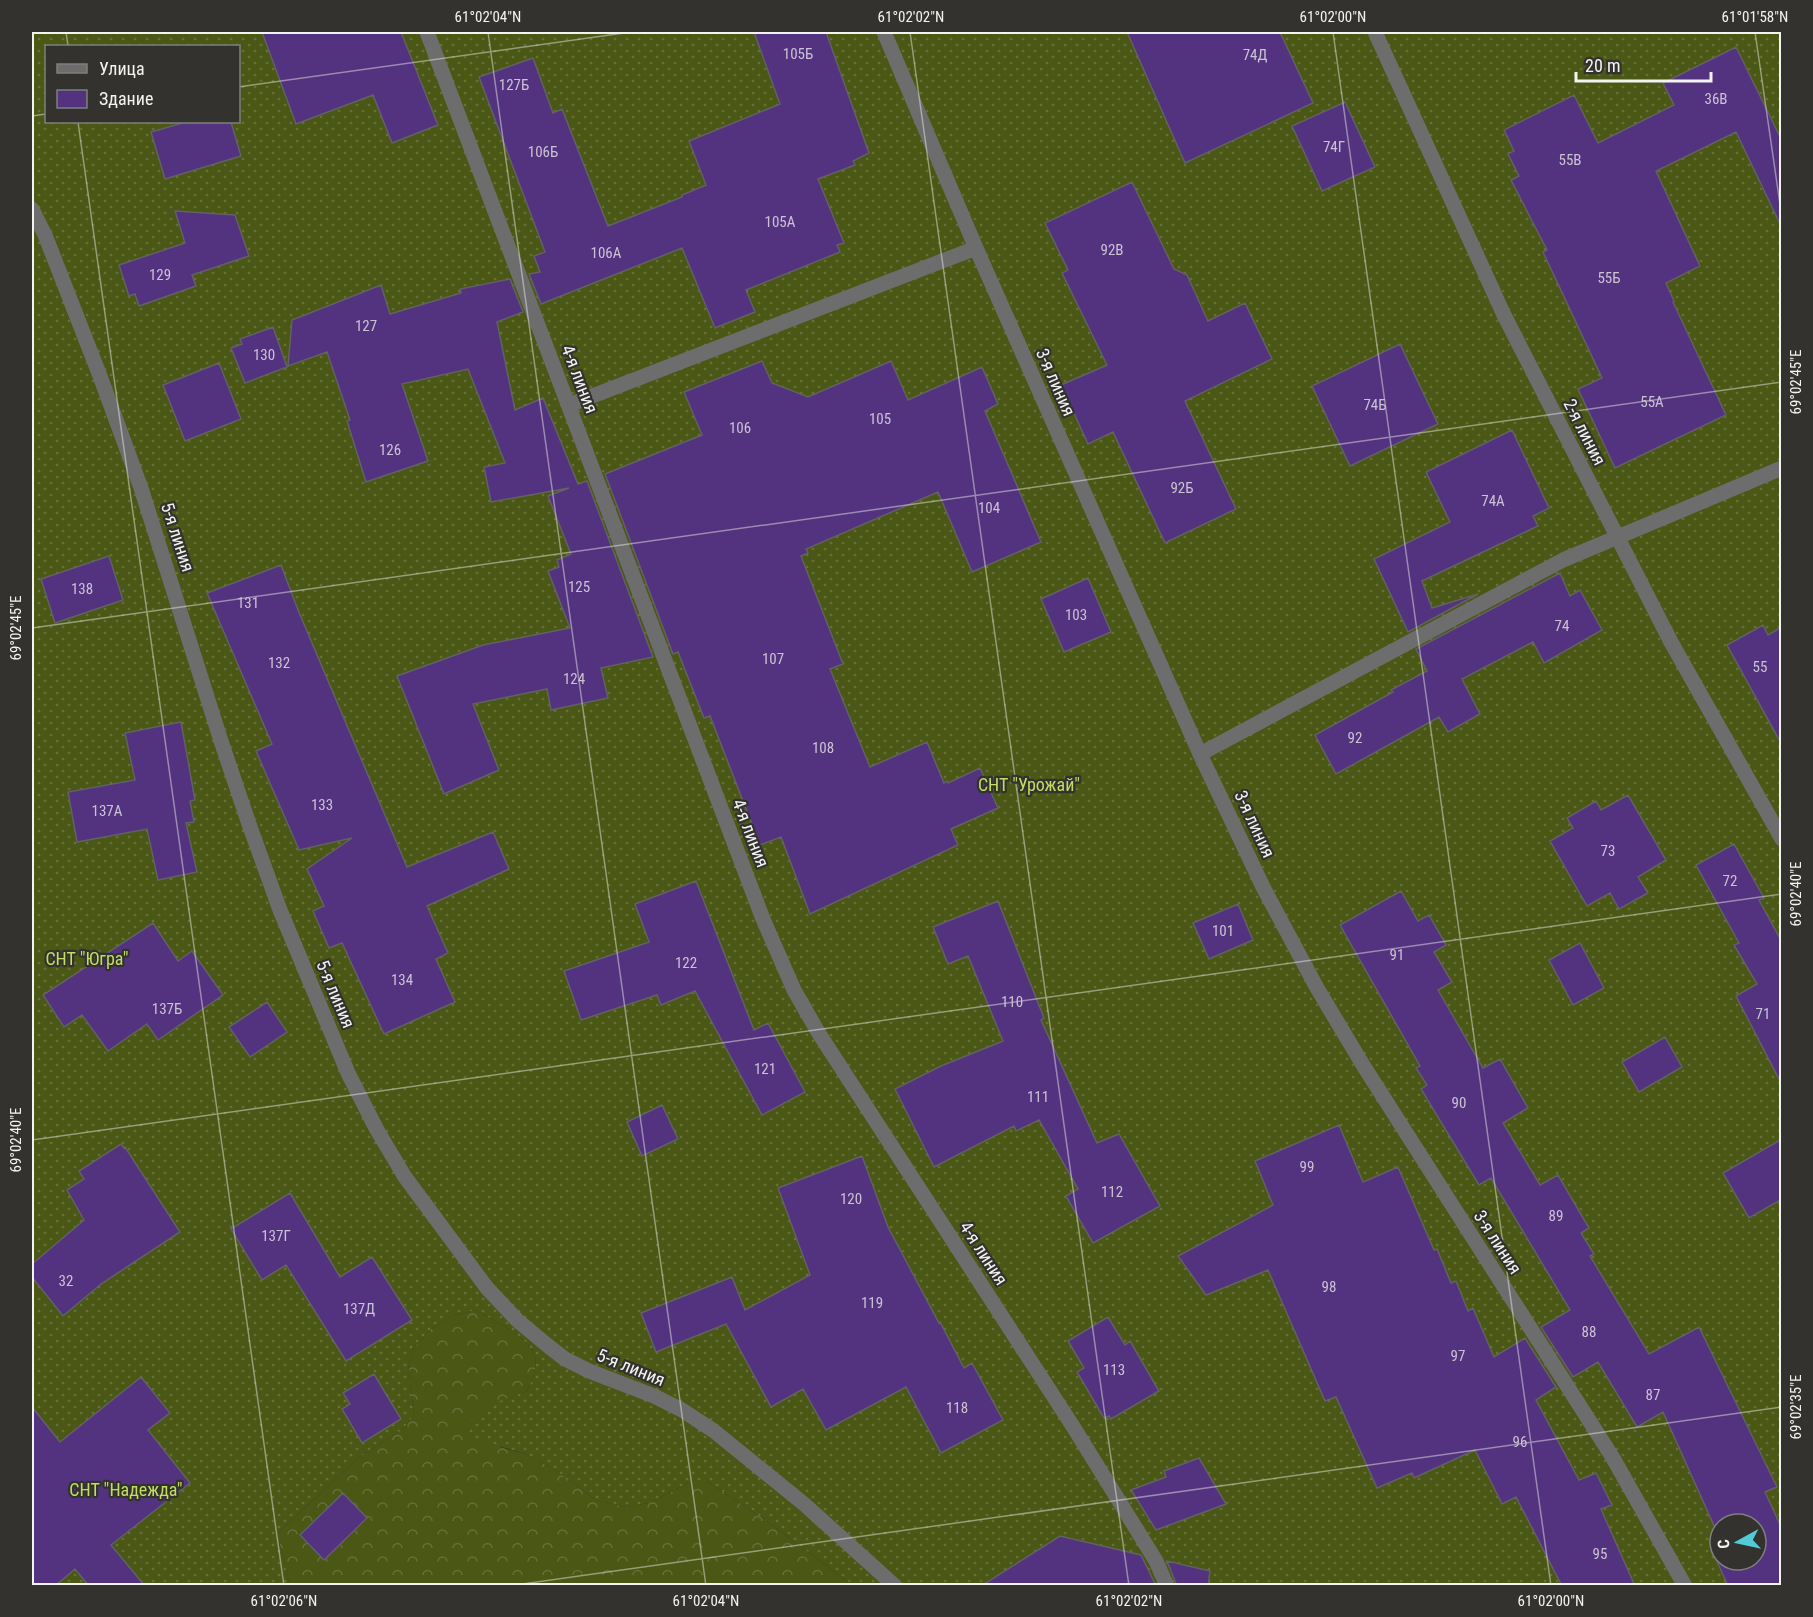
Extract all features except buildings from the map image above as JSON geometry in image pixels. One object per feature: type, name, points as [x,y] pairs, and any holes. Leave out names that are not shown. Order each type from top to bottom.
[{"type":"street","name":"4-я линия","points":[[427,32],[763,919],[794,990],[818,1032],[1074,1428],[1156,1561],[1167,1586]]},
{"type":"street","name":"3-я линия","points":[[884,32],[976,248],[1200,754],[1264,889],[1317,988],[1363,1065],[1613,1458],[1685,1586]]},
{"type":"street","name":"2-я линия","points":[[1375,32],[1504,315],[1671,642],[1782,839]]},
{"type":"street","name":"5-я линия","points":[[32,209],[45,235],[141,488],[235,783],[280,910],[348,1073],[405,1178],[487,1288],[517,1320],[547,1345],[566,1359],[589,1371],[654,1396],[682,1410],[714,1431],[804,1504],[895,1586]]},
{"type":"street","points":[[569,405],[976,248]]},
{"type":"street","points":[[1200,754],[1563,560],[1782,468]]},
{"type":"green space","name":"СНТ \"Урожай\"","points":[[32,32],[1781,32],[1781,1585],[852,1585],[767,1521],[707,1481],[692,1481],[649,1503],[626,1507],[596,1500],[554,1469],[526,1454],[471,1438],[467,1424],[486,1406],[527,1391],[536,1364],[534,1355],[524,1341],[475,1310],[450,1317],[431,1329],[414,1347],[408,1364],[414,1415],[403,1429],[358,1458],[277,1534],[290,1585],[32,1586]]},
{"type":"green space","points":[[475,1310],[517,1335],[534,1355],[535,1369],[527,1391],[509,1398],[500,1447],[526,1454],[554,1469],[596,1500],[626,1507],[649,1503],[692,1481],[707,1481],[767,1521],[852,1585],[290,1585],[277,1534],[358,1458],[403,1429],[414,1415],[408,1364],[414,1347],[431,1329],[450,1317]],"holes":[[[343,1494],[367,1519],[324,1560],[300,1535]]]},
{"type":"park label","name":"СНТ \"Югра\"","points":[[87,958]]},
{"type":"park label","name":"СНТ \"Надежда\"","points":[[126,1489]]}]
